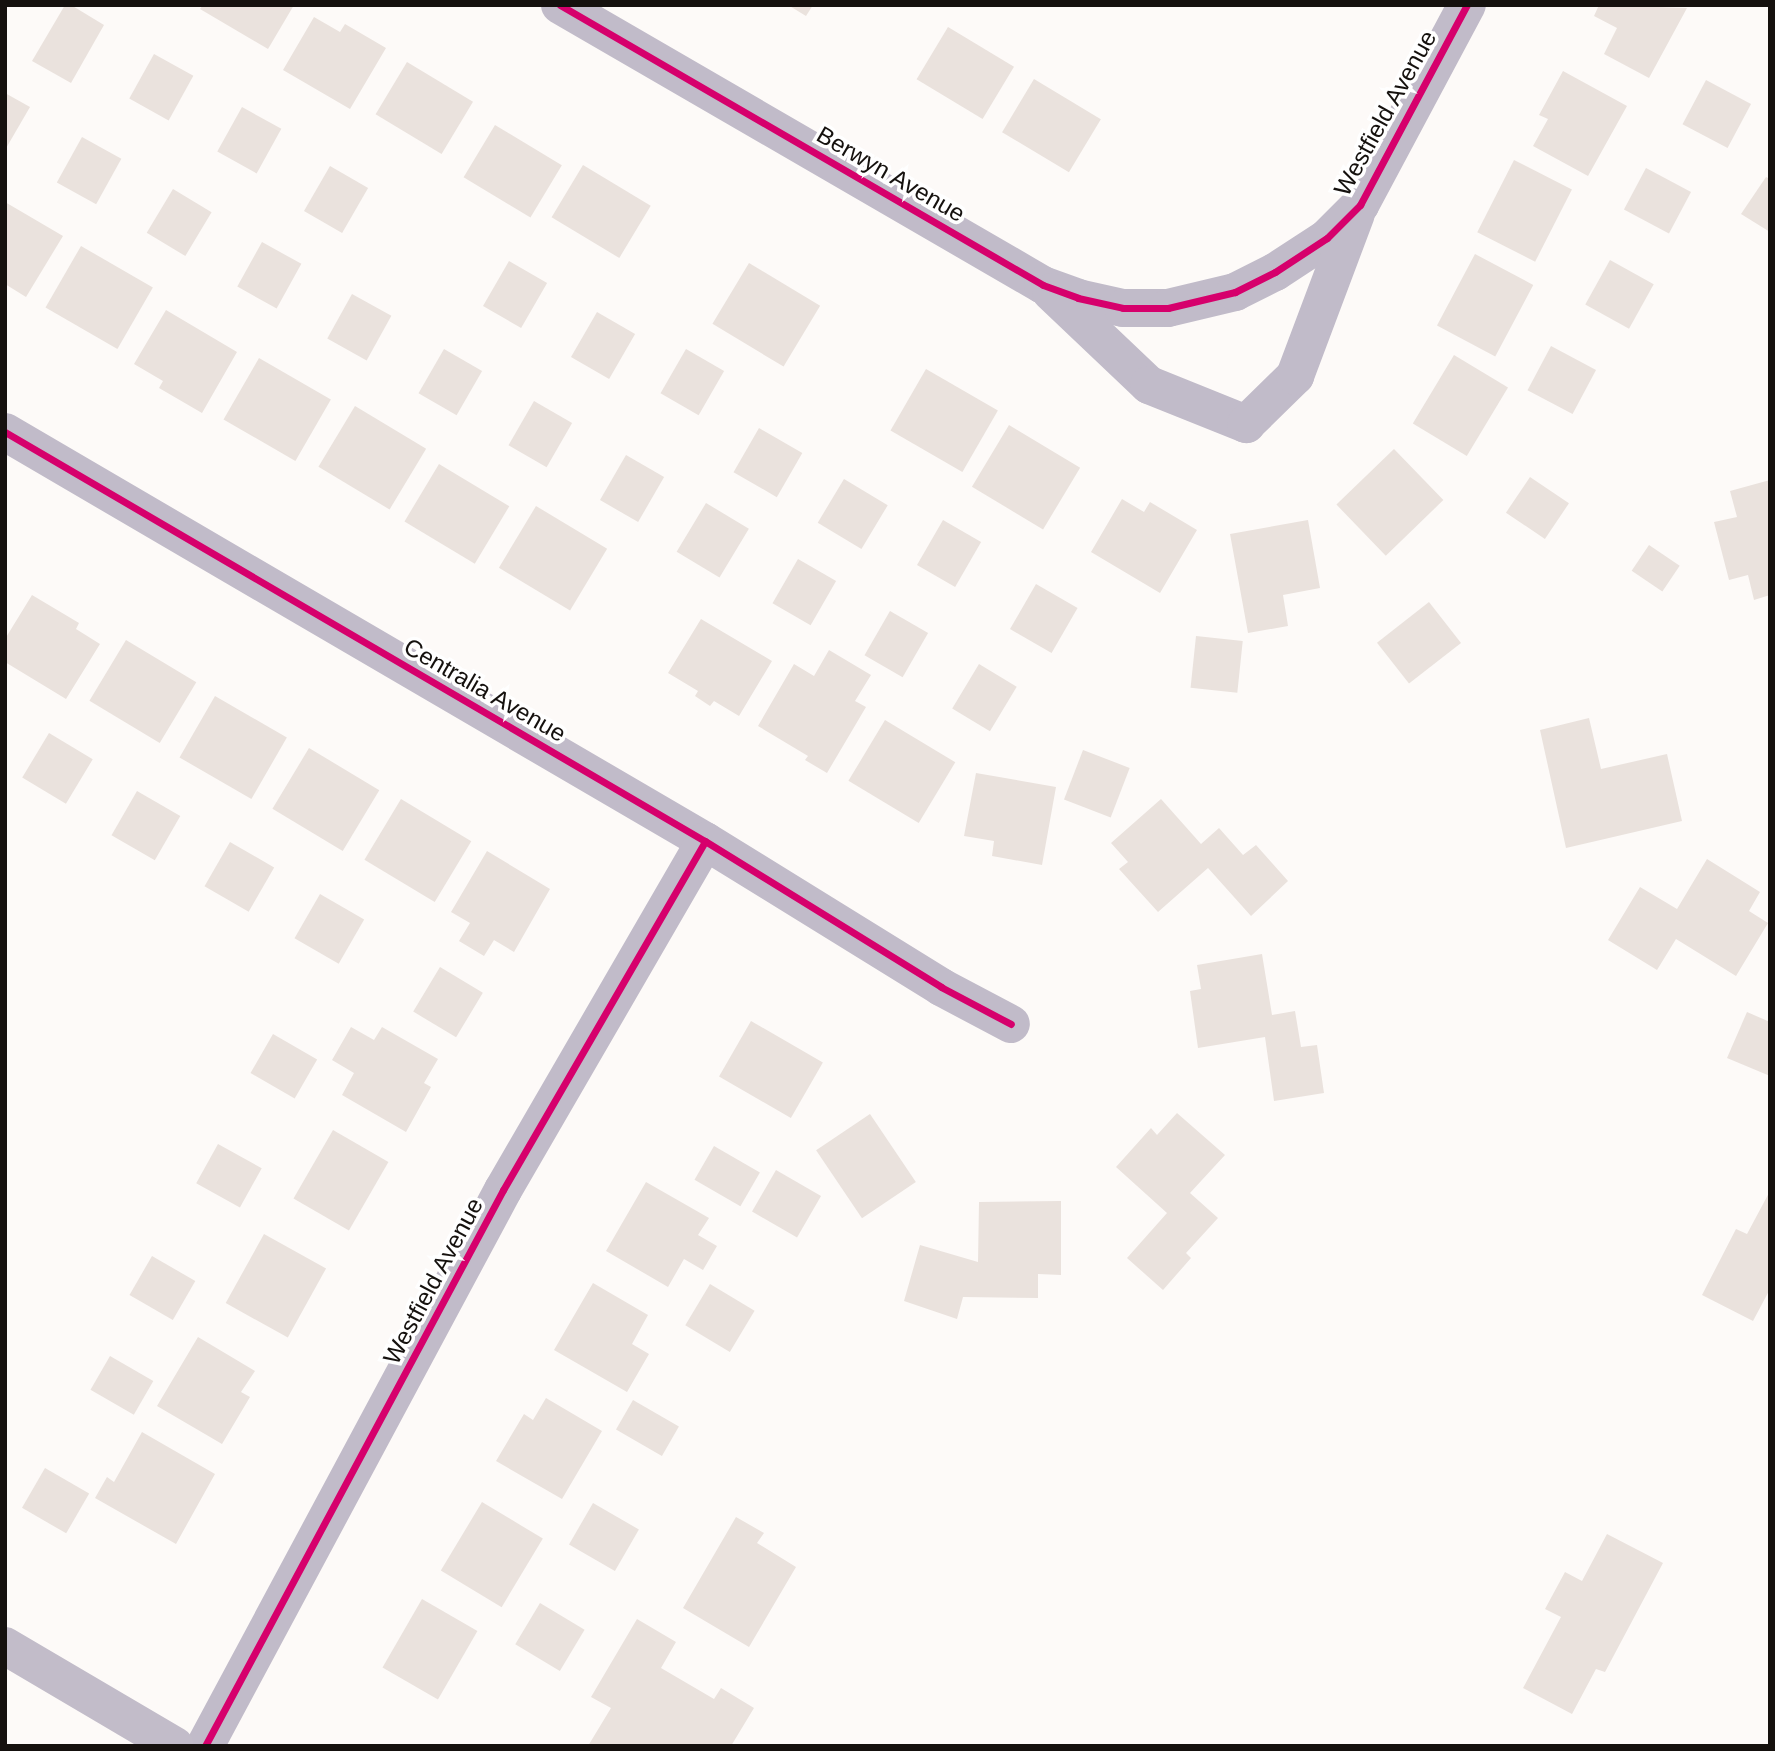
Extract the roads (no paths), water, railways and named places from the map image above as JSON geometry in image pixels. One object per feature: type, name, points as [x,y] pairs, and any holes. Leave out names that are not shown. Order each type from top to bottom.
[{"type":"main road","points":[[5,1646],[175,1746]]},
{"type":"street","name":"Berwyn Avenue","points":[[560,5],[1043,285],[1078,298],[1123,307],[1168,308],[1222,296]]},
{"type":"street","name":"Westfield Avenue","points":[[1246,424],[1295,376],[1360,205],[1467,5]]},
{"type":"street","name":"Westfield Avenue","points":[[1222,296],[1286,265],[1327,238],[1360,205]]},
{"type":"street","name":"Berwyn Avenue","points":[[1043,285],[1149,385],[1246,424]]},
{"type":"street","name":"Centralia Avenue","points":[[5,432],[705,841],[940,987],[1011,1024]]},
{"type":"street","name":"Westfield Avenue","points":[[205,1746],[503,1190],[705,841]]}]
